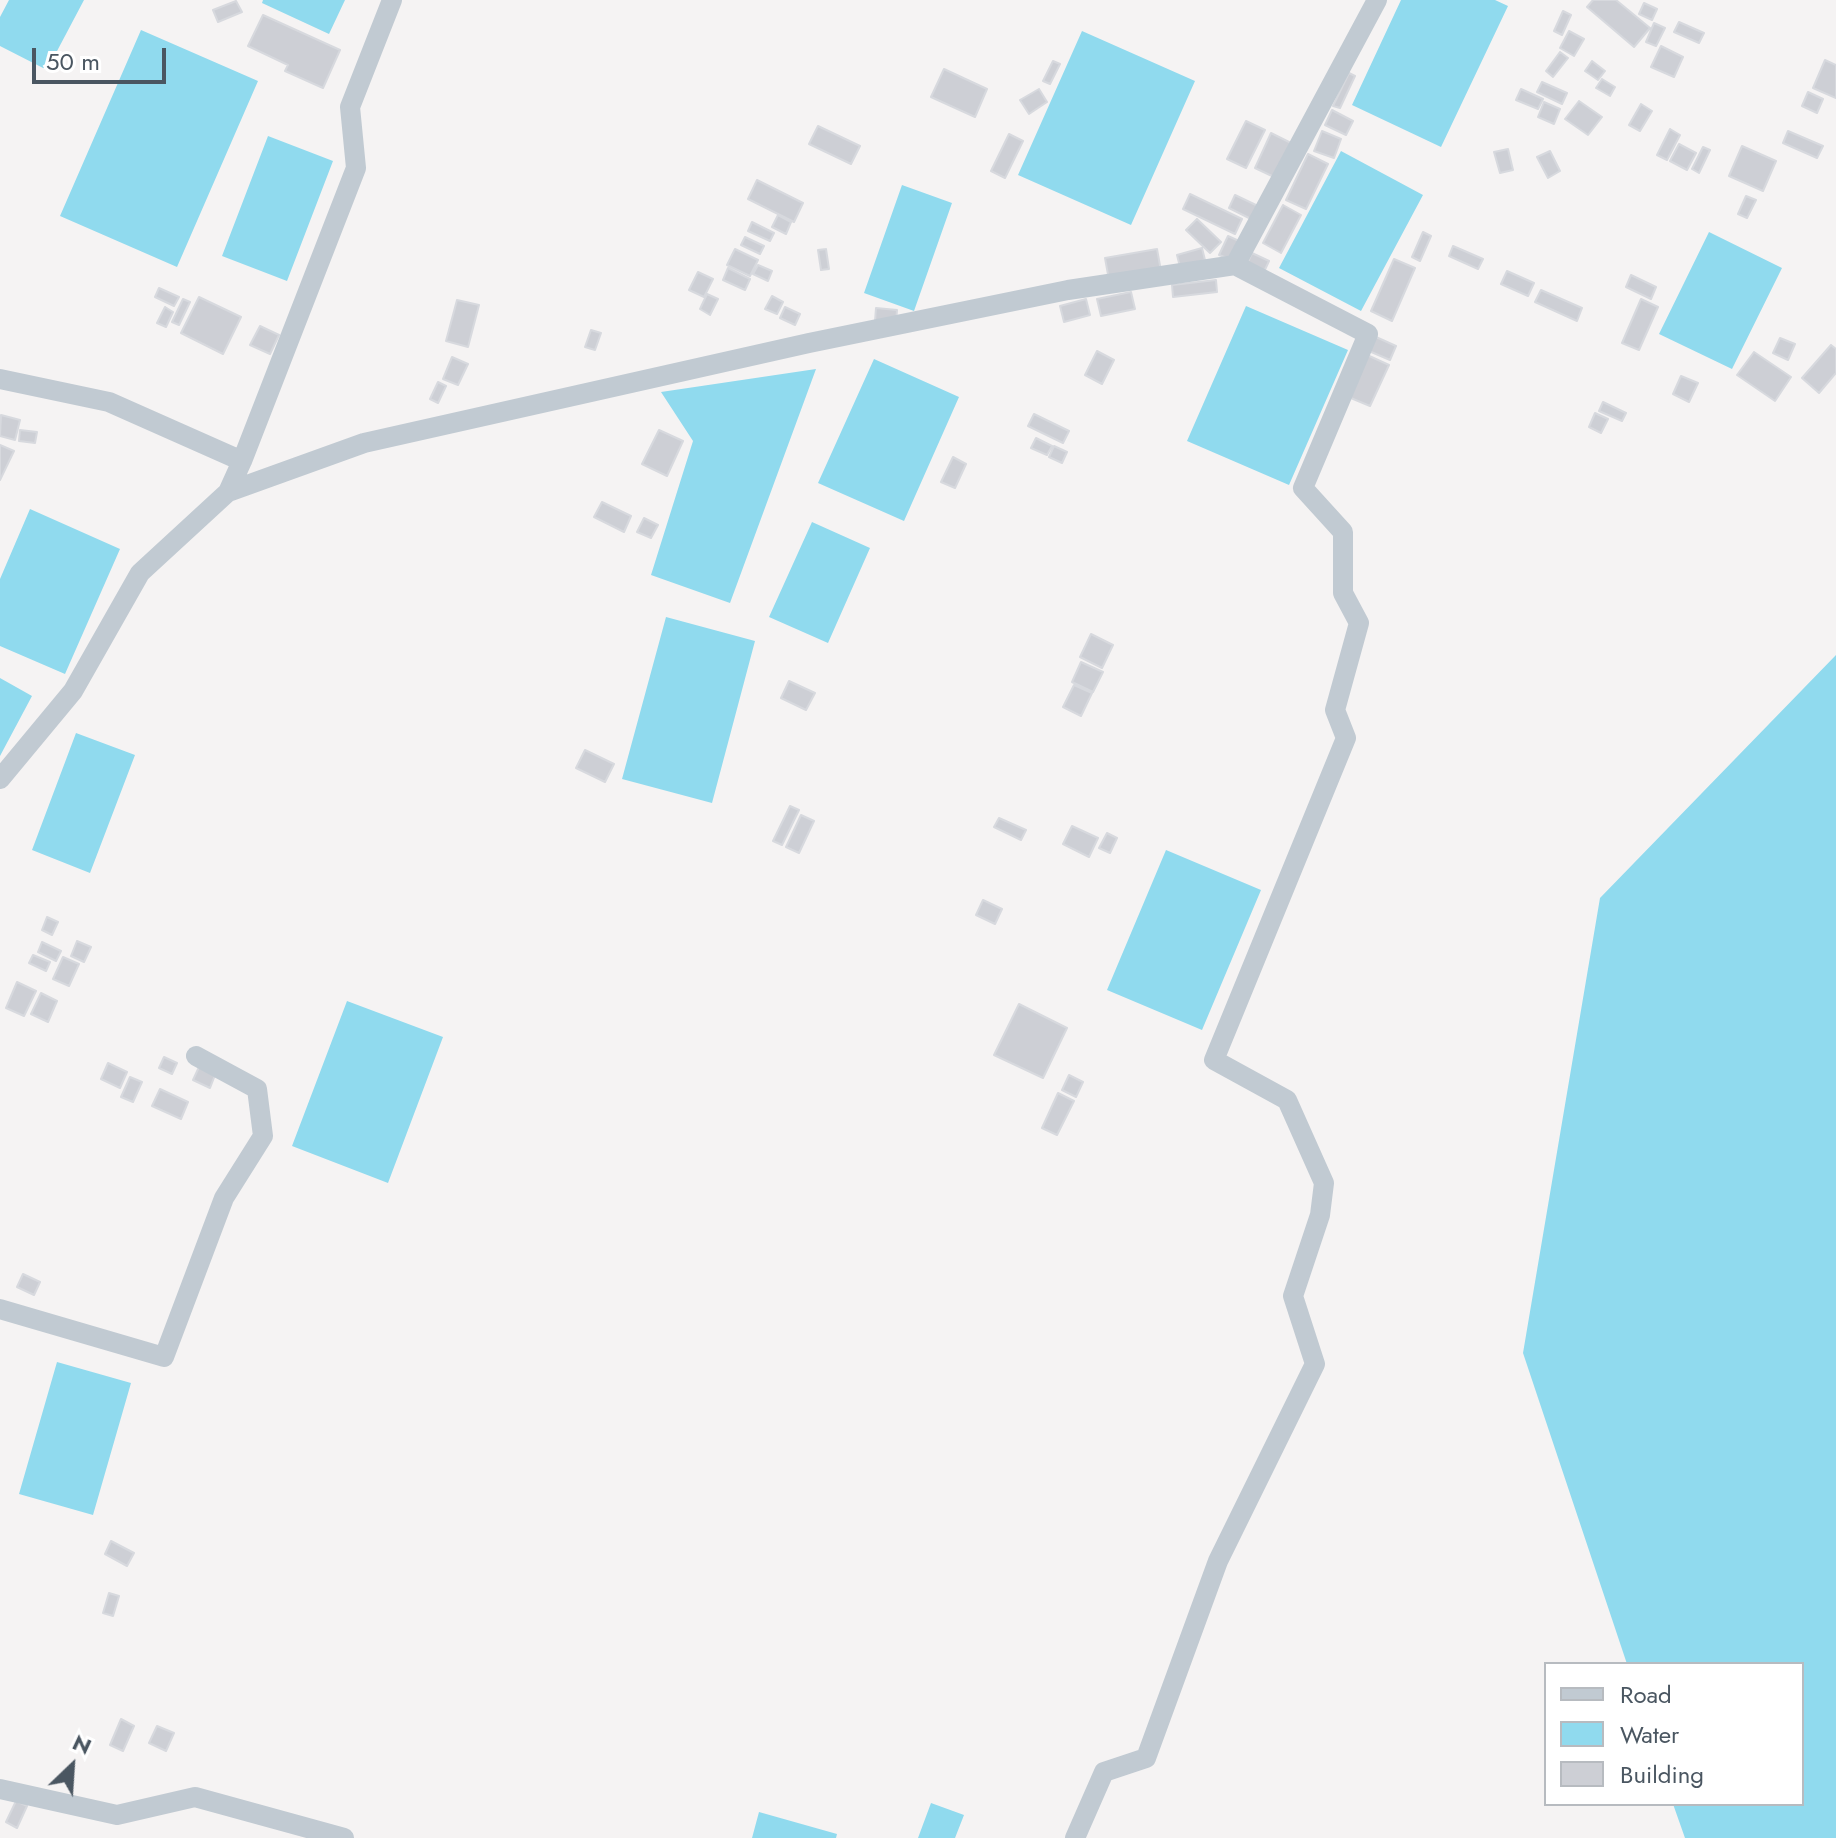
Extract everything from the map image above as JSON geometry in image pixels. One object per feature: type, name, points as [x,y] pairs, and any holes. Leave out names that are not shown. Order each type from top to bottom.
[{"type":"street","points":[[0,779],[73,691],[140,573],[228,492],[356,168],[350,107],[392,0]]},
{"type":"street","points":[[1235,265],[1377,0]]},
{"type":"street","points":[[228,492],[379,439],[809,343],[1052,293],[1235,265],[1368,334],[1303,488],[1343,532],[1343,593],[1359,623],[1335,710],[1346,738],[1214,1060],[1287,1100],[1324,1183],[1320,1215],[1293,1296],[1315,1364],[1218,1561],[1146,1758],[1104,1772],[1075,1838]]},
{"type":"street","points":[[0,379],[109,402],[242,461]]},
{"type":"street","points":[[0,1309],[164,1357],[224,1198],[263,1136],[257,1089],[196,1056]]},
{"type":"street","points":[[0,1789],[117,1815],[195,1797],[344,1838]]},
{"type":"water","points":[[9,0],[84,0],[47,70],[0,46],[0,17]]},
{"type":"water","points":[[263,0],[345,0],[329,34],[262,3]]},
{"type":"water","points":[[1401,0],[1495,0],[1508,6],[1441,147],[1352,105]]},
{"type":"water","points":[[141,30],[258,81],[177,267],[60,216]]},
{"type":"water","points":[[1082,31],[1195,81],[1131,225],[1018,175]]},
{"type":"water","points":[[268,136],[333,161],[287,281],[222,256]]},
{"type":"water","points":[[1341,151],[1423,195],[1361,311],[1279,268]]},
{"type":"water","points":[[902,185],[952,203],[914,311],[864,293]]},
{"type":"water","points":[[1709,232],[1782,268],[1732,369],[1659,334]]},
{"type":"water","points":[[1246,306],[1348,350],[1289,485],[1187,441]]},
{"type":"water","points":[[874,359],[959,397],[904,521],[818,483]]},
{"type":"water","points":[[816,369],[730,603],[651,575],[693,441],[661,392]]},
{"type":"water","points":[[30,509],[120,549],[65,674],[0,646],[0,579]]},
{"type":"water","points":[[812,522],[870,548],[828,643],[769,617]]},
{"type":"water","points":[[666,617],[755,641],[712,803],[622,779]]},
{"type":"water","points":[[1836,655],[1836,1838],[1685,1838],[1674,1806],[1804,1806],[1804,1662],[1626,1662],[1523,1353],[1600,898]]},
{"type":"water","points":[[0,678],[32,696],[0,756]]},
{"type":"water","points":[[76,733],[135,755],[90,873],[32,850]]},
{"type":"water","points":[[1166,850],[1261,890],[1202,1030],[1107,990]]},
{"type":"water","points":[[347,1001],[443,1037],[388,1183],[292,1146]]},
{"type":"water","points":[[57,1362],[131,1383],[93,1515],[19,1494]]},
{"type":"water","points":[[931,1803],[964,1815],[955,1838],[918,1838]]},
{"type":"water","points":[[759,1812],[837,1834],[836,1838],[752,1838]]},
{"type":"building","points":[[1593,0],[1616,0],[1650,28],[1634,47],[1587,7]]},
{"type":"building","points":[[236,1],[242,12],[218,22],[213,10]]},
{"type":"building","points":[[1644,3],[1657,9],[1652,20],[1639,14]]},
{"type":"building","points":[[1563,11],[1571,15],[1562,35],[1554,31]]},
{"type":"building","points":[[263,15],[340,50],[323,88],[285,71],[288,65],[248,46]]},
{"type":"building","points":[[1679,22],[1704,33],[1699,43],[1674,32]]},
{"type":"building","points":[[1654,23],[1665,28],[1656,46],[1646,42]]},
{"type":"building","points":[[1569,31],[1584,39],[1574,56],[1560,48]]},
{"type":"building","points":[[1661,46],[1683,57],[1674,77],[1651,67]]},
{"type":"building","points":[[1560,52],[1568,58],[1553,77],[1546,71]]},
{"type":"building","points":[[1825,60],[1836,65],[1836,98],[1813,88]]},
{"type":"building","points":[[1053,61],[1060,64],[1050,84],[1043,81]]},
{"type":"building","points":[[1592,61],[1605,71],[1598,80],[1585,71]]},
{"type":"building","points":[[944,69],[987,89],[975,117],[931,97]]},
{"type":"building","points":[[1349,73],[1355,76],[1340,108],[1333,106]]},
{"type":"building","points":[[1602,79],[1615,87],[1610,96],[1596,88]]},
{"type":"building","points":[[1542,82],[1567,93],[1562,104],[1537,92]]},
{"type":"building","points":[[1039,89],[1047,102],[1029,114],[1020,100]]},
{"type":"building","points":[[1521,89],[1543,99],[1538,109],[1516,100]]},
{"type":"building","points":[[1808,92],[1823,99],[1817,113],[1802,106]]},
{"type":"building","points":[[1579,101],[1602,117],[1588,135],[1565,119]]},
{"type":"building","points":[[1544,102],[1560,109],[1554,124],[1538,117]]},
{"type":"building","points":[[1641,104],[1652,111],[1640,131],[1629,125]]},
{"type":"building","points":[[1332,110],[1353,121],[1346,135],[1325,125]]},
{"type":"building","points":[[1246,121],[1265,130],[1246,168],[1227,159]]},
{"type":"building","points":[[818,126],[860,146],[851,164],[809,144]]},
{"type":"building","points":[[1670,129],[1680,135],[1667,160],[1657,155]]},
{"type":"building","points":[[1322,131],[1341,139],[1334,158],[1314,151]]},
{"type":"building","points":[[1788,131],[1823,146],[1817,158],[1783,143]]},
{"type":"building","points":[[1271,133],[1291,143],[1274,177],[1255,168]]},
{"type":"building","points":[[1009,134],[1023,141],[1005,178],[991,171]]},
{"type":"building","points":[[1679,144],[1696,153],[1687,170],[1670,161]]},
{"type":"building","points":[[1742,146],[1776,161],[1763,191],[1729,176]]},
{"type":"building","points":[[1703,147],[1710,150],[1699,173],[1692,169]]},
{"type":"building","points":[[1508,149],[1513,170],[1500,173],[1494,152]]},
{"type":"building","points":[[1550,151],[1560,171],[1548,178],[1537,157]]},
{"type":"building","points":[[1308,154],[1328,164],[1306,209],[1286,200]]},
{"type":"building","points":[[757,180],[803,203],[794,222],[748,199]]},
{"type":"building","points":[[1190,194],[1242,219],[1235,234],[1183,209]]},
{"type":"building","points":[[1235,195],[1258,206],[1251,219],[1229,208]]},
{"type":"building","points":[[1746,196],[1756,200],[1747,218],[1738,214]]},
{"type":"building","points":[[1283,205],[1301,215],[1281,253],[1263,243]]},
{"type":"building","points":[[778,215],[791,222],[786,234],[772,227]]},
{"type":"building","points":[[1197,219],[1221,242],[1210,253],[1186,230]]},
{"type":"building","points":[[752,222],[774,233],[770,241],[748,231]]},
{"type":"building","points":[[1423,232],[1431,236],[1420,261],[1412,257]]},
{"type":"building","points":[[1228,236],[1239,241],[1230,259],[1219,255]]},
{"type":"building","points":[[745,237],[764,246],[760,254],[741,245]]},
{"type":"building","points":[[1453,246],[1483,259],[1478,269],[1449,256]]},
{"type":"building","points":[[1202,248],[1205,260],[1180,267],[1177,255]]},
{"type":"building","points":[[735,249],[758,260],[750,276],[727,265]]},
{"type":"building","points":[[826,249],[829,269],[821,270],[818,250]]},
{"type":"building","points":[[1157,249],[1161,271],[1109,280],[1105,258]]},
{"type":"building","points":[[1252,253],[1269,261],[1263,274],[1246,266]]},
{"type":"building","points":[[1394,259],[1415,268],[1392,321],[1371,311]]},
{"type":"building","points":[[758,265],[772,271],[768,281],[753,274]]},
{"type":"building","points":[[728,268],[750,279],[745,290],[723,280]]},
{"type":"building","points":[[1507,271],[1534,283],[1528,296],[1501,284]]},
{"type":"building","points":[[698,272],[713,279],[704,297],[689,290]]},
{"type":"building","points":[[1631,275],[1656,287],[1651,299],[1626,287]]},
{"type":"building","points":[[1216,280],[1217,292],[1173,297],[1172,285]]},
{"type":"building","points":[[159,288],[179,297],[174,306],[155,297]]},
{"type":"building","points":[[1541,290],[1582,308],[1577,321],[1535,302]]},
{"type":"building","points":[[1131,292],[1135,309],[1101,316],[1097,299]]},
{"type":"building","points":[[707,294],[718,299],[710,315],[700,309]]},
{"type":"building","points":[[772,296],[783,302],[777,314],[765,309]]},
{"type":"building","points":[[199,297],[241,317],[223,354],[181,333]]},
{"type":"building","points":[[183,299],[190,302],[179,325],[172,322]]},
{"type":"building","points":[[1086,299],[1090,315],[1064,322],[1060,306]]},
{"type":"building","points":[[1641,299],[1658,307],[1639,350],[1622,343]]},
{"type":"building","points":[[457,300],[479,305],[468,347],[446,341]]},
{"type":"building","points":[[165,307],[173,312],[166,327],[157,323]]},
{"type":"building","points":[[785,307],[800,314],[795,325],[780,318]]},
{"type":"building","points":[[876,308],[897,310],[896,323],[875,321]]},
{"type":"building","points":[[260,326],[279,335],[270,354],[250,345]]},
{"type":"building","points":[[591,330],[601,333],[595,350],[585,347]]},
{"type":"building","points":[[1376,337],[1396,346],[1390,360],[1369,351]]},
{"type":"building","points":[[1780,338],[1795,344],[1788,360],[1773,353]]},
{"type":"building","points":[[1831,345],[1836,349],[1836,373],[1819,393],[1802,378]]},
{"type":"building","points":[[1097,351],[1114,360],[1102,384],[1085,375]]},
{"type":"building","points":[[1754,352],[1791,377],[1775,401],[1737,375]]},
{"type":"building","points":[[1365,354],[1389,365],[1370,406],[1346,396]]},
{"type":"building","points":[[452,357],[468,364],[458,385],[443,379]]},
{"type":"building","points":[[1681,376],[1698,383],[1689,402],[1673,394]]},
{"type":"building","points":[[438,382],[446,386],[438,403],[430,399]]},
{"type":"building","points":[[1603,402],[1626,413],[1622,421],[1599,411]]},
{"type":"building","points":[[1595,413],[1608,419],[1601,433],[1589,427]]},
{"type":"building","points":[[1034,414],[1069,431],[1063,443],[1028,426]]},
{"type":"building","points":[[1,415],[20,420],[15,440],[0,436]]},
{"type":"building","points":[[20,430],[37,432],[35,443],[19,441]]},
{"type":"building","points":[[659,430],[683,441],[667,476],[642,464]]},
{"type":"building","points":[[1036,438],[1052,446],[1047,455],[1031,448]]},
{"type":"building","points":[[0,445],[14,451],[0,480]]},
{"type":"building","points":[[1054,446],[1067,452],[1062,463],[1049,457]]},
{"type":"building","points":[[953,457],[966,464],[955,488],[941,482]]},
{"type":"building","points":[[602,502],[631,516],[624,532],[594,517]]},
{"type":"building","points":[[644,518],[658,525],[651,538],[637,532]]},
{"type":"building","points":[[1091,634],[1113,645],[1102,668],[1080,657]]},
{"type":"building","points":[[1081,662],[1103,672],[1093,692],[1072,682]]},
{"type":"building","points":[[789,681],[815,693],[806,710],[781,698]]},
{"type":"building","points":[[1074,685],[1092,693],[1081,716],[1063,707]]},
{"type":"building","points":[[585,750],[614,764],[605,782],[576,768]]},
{"type":"building","points":[[790,806],[799,810],[782,845],[773,841]]},
{"type":"building","points":[[801,815],[814,821],[799,853],[786,847]]},
{"type":"building","points":[[999,818],[1026,830],[1021,840],[994,827]]},
{"type":"building","points":[[1072,826],[1098,838],[1089,857],[1063,844]]},
{"type":"building","points":[[1107,833],[1117,838],[1110,853],[1099,848]]},
{"type":"building","points":[[983,900],[1002,909],[995,924],[976,915]]},
{"type":"building","points":[[47,917],[58,922],[52,935],[42,930]]},
{"type":"building","points":[[77,941],[91,947],[84,962],[71,956]]},
{"type":"building","points":[[42,942],[61,951],[56,961],[38,952]]},
{"type":"building","points":[[33,955],[50,962],[46,971],[29,963]]},
{"type":"building","points":[[63,957],[79,964],[69,986],[53,979]]},
{"type":"building","points":[[17,982],[36,991],[24,1016],[6,1008]]},
{"type":"building","points":[[41,993],[57,1001],[48,1022],[31,1014]]},
{"type":"building","points":[[1019,1004],[1067,1028],[1043,1078],[994,1055]]},
{"type":"building","points":[[164,1057],[177,1063],[172,1074],[159,1068]]},
{"type":"building","points":[[108,1063],[127,1072],[120,1088],[101,1079]]},
{"type":"building","points":[[199,1067],[215,1075],[210,1088],[193,1080]]},
{"type":"building","points":[[1069,1075],[1083,1082],[1076,1097],[1062,1090]]},
{"type":"building","points":[[130,1077],[142,1082],[133,1102],[121,1097]]},
{"type":"building","points":[[160,1089],[188,1102],[181,1119],[152,1106]]},
{"type":"building","points":[[1058,1093],[1074,1101],[1057,1135],[1042,1128]]},
{"type":"building","points":[[23,1274],[40,1282],[34,1295],[17,1287]]},
{"type":"building","points":[[111,1541],[134,1553],[127,1566],[105,1554]]},
{"type":"building","points":[[109,1593],[119,1596],[113,1616],[103,1613]]},
{"type":"building","points":[[121,1719],[134,1726],[123,1751],[110,1745]]},
{"type":"building","points":[[157,1726],[174,1733],[166,1751],[149,1743]]},
{"type":"building","points":[[16,1801],[27,1806],[17,1828],[6,1822]]}]
